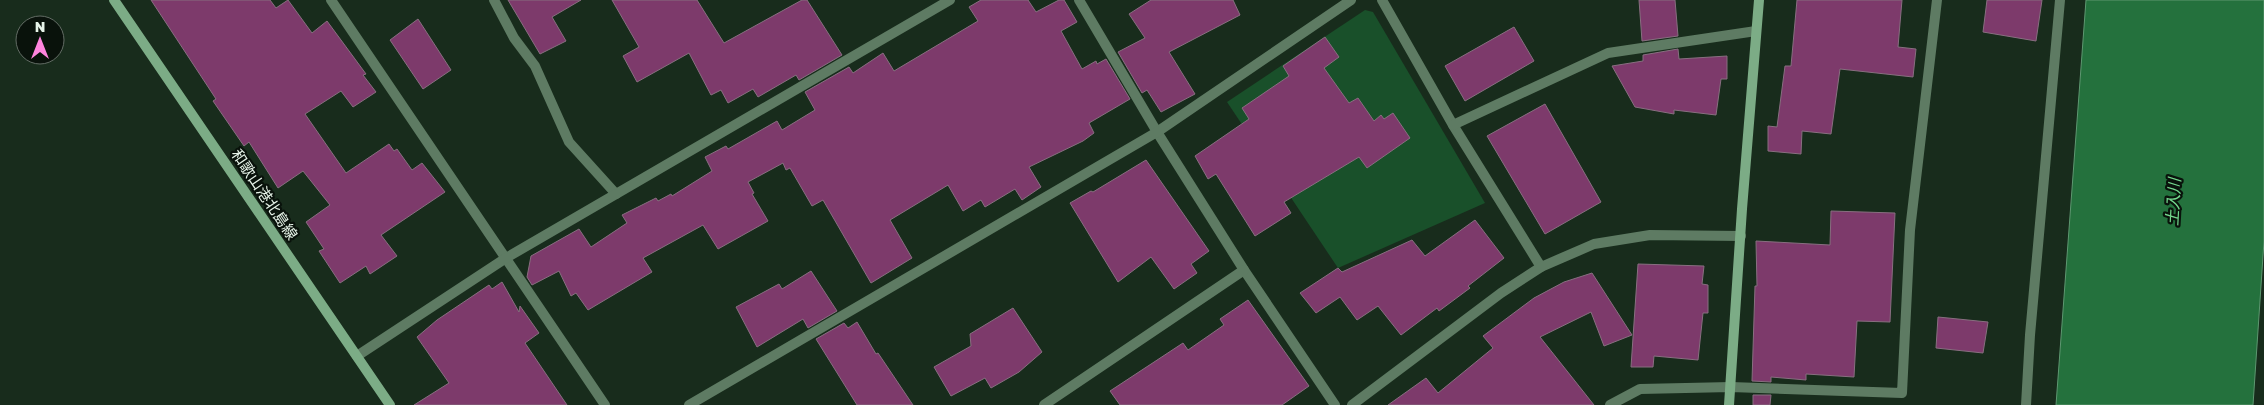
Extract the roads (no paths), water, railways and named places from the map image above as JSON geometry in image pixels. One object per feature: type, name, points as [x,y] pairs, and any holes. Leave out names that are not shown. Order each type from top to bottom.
[{"type":"main road","name":"和歌山港北島線","points":[[114,0],[390,405]]},
{"type":"main road","points":[[1729,405],[1759,0]]},
{"type":"street","points":[[331,0],[604,405]]},
{"type":"street","points":[[494,0],[514,38],[535,66],[569,142],[616,194]]},
{"type":"street","points":[[357,356],[506,258],[950,0]]},
{"type":"street","points":[[1079,0],[1157,132],[1244,270],[1335,405]]},
{"type":"street","points":[[689,405],[1157,132],[1351,0]]},
{"type":"street","points":[[1382,0],[1453,125],[1541,267]]},
{"type":"street","points":[[1610,405],[1640,389],[1731,387],[1902,394],[1910,230],[1937,0]]},
{"type":"street","points":[[2026,405],[2030,335],[2060,0]]},
{"type":"street","points":[[1453,125],[1608,53],[1756,31]]},
{"type":"street","points":[[1352,405],[1501,293],[1541,267],[1594,244],[1650,235],[1741,236]]},
{"type":"street","points":[[1044,405],[1244,270]]},
{"type":"water","name":"土入川","points":[[2086,0],[2264,0],[2264,241],[2253,405],[2056,405]]}]
